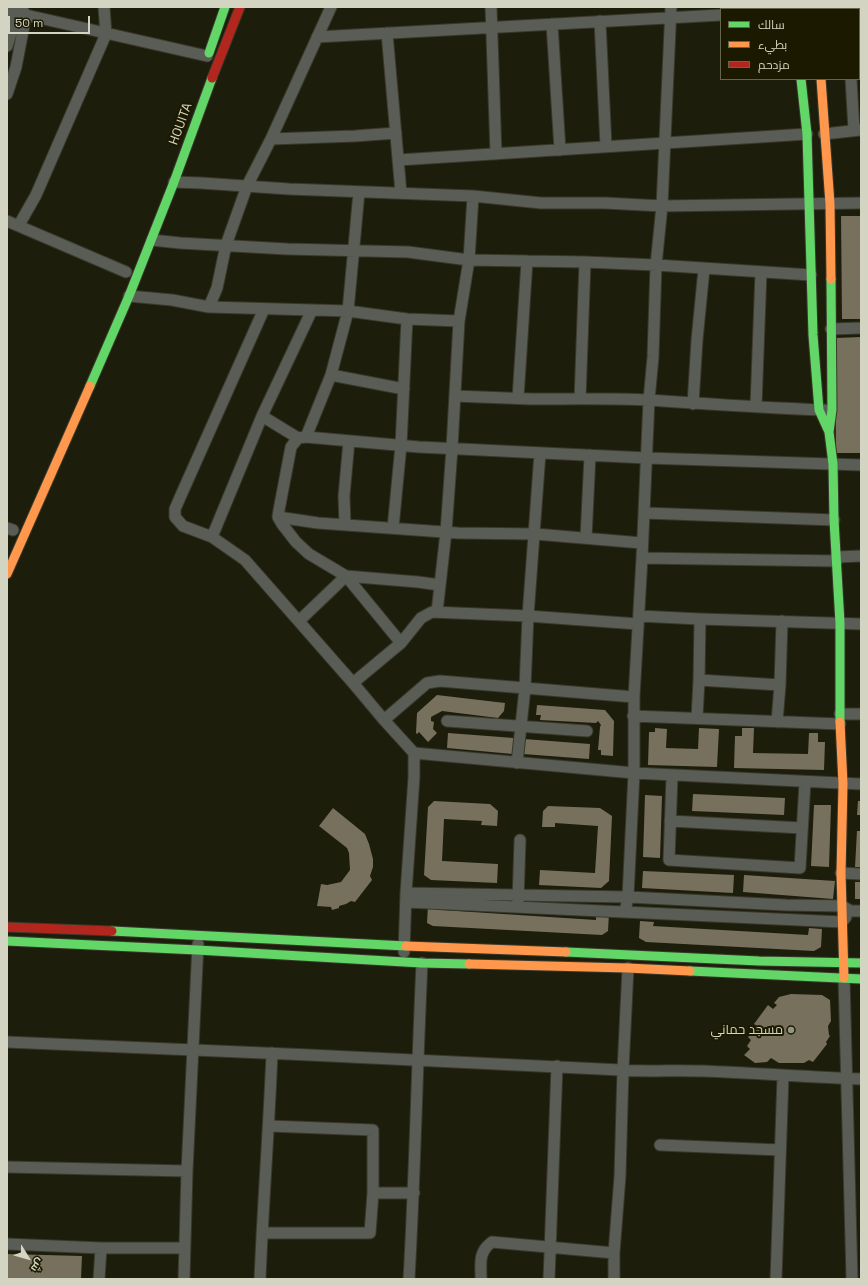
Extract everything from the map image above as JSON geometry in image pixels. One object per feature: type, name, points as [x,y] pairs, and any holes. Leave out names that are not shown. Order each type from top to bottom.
[{"type":"street","points":[[19,225],[36,195],[106,34],[104,7]]},
{"type":"street","points":[[18,12],[206,60],[225,7]]},
{"type":"street","name":"HOUITA","points":[[7,574],[129,296],[174,182],[221,52],[240,7]]},
{"type":"street","points":[[209,307],[217,288],[226,245],[247,186],[271,139],[291,92],[318,37],[330,7]]},
{"type":"street","points":[[491,7],[496,154]]},
{"type":"street","points":[[7,46],[18,12]]},
{"type":"street","points":[[8,91],[16,67],[18,12]]},
{"type":"street","points":[[318,37],[600,21],[671,12],[720,15]]},
{"type":"street","points":[[626,912],[634,773],[634,696],[649,400],[653,357],[656,265],[662,206],[671,12]]},
{"type":"street","points":[[600,21],[606,146]]},
{"type":"street","points":[[552,24],[560,150]]},
{"type":"street","points":[[387,33],[401,193]]},
{"type":"street","points":[[801,80],[807,134],[810,205],[812,335],[819,410],[829,432]]},
{"type":"street","points":[[821,80],[830,204],[832,410],[829,432],[833,464],[834,520],[840,623],[840,719],[843,784],[841,873],[851,909]]},
{"type":"street","points":[[824,134],[858,130],[851,80]]},
{"type":"street","points":[[271,139],[396,133]]},
{"type":"street","points":[[398,160],[807,134]]},
{"type":"street","points":[[174,182],[289,190],[473,196],[541,203],[605,203],[662,206],[735,204],[861,204]]},
{"type":"street","points":[[359,192],[348,311],[331,375],[302,437],[292,447],[278,517],[296,542],[309,554],[346,576],[401,643]]},
{"type":"street","points":[[437,612],[446,532],[459,321],[468,260],[473,196]]},
{"type":"street","points":[[7,221],[19,225],[125,275],[131,261]]},
{"type":"street","points":[[152,240],[286,249],[408,252],[468,260],[656,265],[811,275]]},
{"type":"street","points":[[518,398],[527,261]]},
{"type":"street","points":[[580,399],[585,262]]},
{"type":"street","points":[[692,404],[704,269]]},
{"type":"street","points":[[756,406],[761,272]]},
{"type":"street","points":[[129,296],[172,300],[209,307],[348,311],[407,318],[459,321]]},
{"type":"street","points":[[264,309],[175,509],[175,517],[183,526],[212,537],[245,560],[414,753],[672,776],[861,784]]},
{"type":"street","points":[[212,537],[262,416],[312,310]]},
{"type":"street","points":[[393,528],[401,446],[407,318]]},
{"type":"street","points":[[831,329],[861,328]]},
{"type":"street","points":[[331,375],[404,389]]},
{"type":"street","points":[[454,396],[649,400],[692,404],[832,410]]},
{"type":"street","points":[[262,416],[302,437],[419,448],[452,448],[647,458],[861,465]]},
{"type":"street","points":[[344,525],[344,496],[348,441]]},
{"type":"street","points":[[517,763],[525,688],[528,616],[540,453]]},
{"type":"street","points":[[586,538],[590,455]]},
{"type":"street","points":[[644,513],[834,520]]},
{"type":"street","points":[[278,517],[344,525],[446,532],[535,534],[642,543]]},
{"type":"street","points":[[642,558],[837,559],[861,556]]},
{"type":"street","points":[[299,621],[346,576],[440,585]]},
{"type":"street","points":[[353,683],[401,643],[421,618],[432,612],[639,620],[700,619],[861,624]]},
{"type":"street","points":[[697,718],[700,619]]},
{"type":"street","points":[[777,722],[782,621]]},
{"type":"street","points":[[699,680],[780,685]]},
{"type":"street","points":[[384,720],[427,683],[440,681],[634,696]]},
{"type":"street","points":[[633,716],[777,722],[840,719],[861,714]]},
{"type":"street","points":[[447,720],[587,731]]},
{"type":"street","points":[[403,961],[414,777],[414,753]]},
{"type":"street","points":[[672,776],[669,860],[800,868],[805,782]]},
{"type":"street","points":[[670,821],[802,828]]},
{"type":"street","points":[[518,901],[520,840]]},
{"type":"street","points":[[841,873],[861,874]]},
{"type":"street","points":[[406,898],[518,901],[628,897],[851,909]]},
{"type":"street","points":[[518,901],[626,912],[842,922]]},
{"type":"street","points":[[851,909],[842,922],[856,1233],[852,1279]]},
{"type":"street","points":[[7,927],[404,946],[861,963]]},
{"type":"street","points":[[184,1279],[187,1171],[198,935]]},
{"type":"street","points":[[7,940],[422,963],[628,968],[861,979]]},
{"type":"street","points":[[409,1279],[414,1193],[417,1061],[422,963]]},
{"type":"street","points":[[614,1279],[614,1253],[620,1176],[628,968]]},
{"type":"street","points":[[7,1042],[193,1049],[623,1070],[700,1071],[861,1079]]},
{"type":"street","points":[[260,1279],[270,1126],[272,1053]]},
{"type":"street","points":[[548,1279],[551,1248],[552,1181],[557,1066]]},
{"type":"street","points":[[776,1279],[783,1076]]},
{"type":"street","points":[[262,1233],[370,1233],[373,1193],[373,1130],[270,1126]]},
{"type":"street","points":[[660,1145],[780,1150]]},
{"type":"street","points":[[7,1167],[187,1171]]},
{"type":"street","points":[[373,1193],[414,1193]]},
{"type":"street","points":[[481,1279],[481,1253],[486,1246],[492,1242],[614,1253]]},
{"type":"street","points":[[7,1244],[101,1248],[184,1248]]},
{"type":"street","points":[[99,1279],[101,1248]]},
{"type":"building","points":[[841,216],[861,216],[861,319],[842,319]]},
{"type":"building","points":[[861,337],[861,453],[836,453],[835,338]]},
{"type":"building","points":[[437,695],[505,703],[504,711],[498,718],[442,711],[431,717],[431,721],[434,722],[433,729],[437,733],[428,742],[419,732],[417,734],[416,733],[417,713]]},
{"type":"building","points":[[537,705],[605,710],[614,721],[613,756],[601,755],[601,750],[598,750],[601,725],[598,721],[596,723],[540,720],[541,715],[536,715]]},
{"type":"building","points":[[655,728],[667,729],[666,748],[698,749],[699,728],[719,729],[717,767],[648,765],[649,732],[655,732]]},
{"type":"building","points":[[742,728],[754,728],[753,753],[808,754],[809,733],[818,733],[818,742],[825,742],[824,770],[734,768],[735,736],[742,736]]},
{"type":"building","points":[[448,733],[514,738],[513,754],[447,748]]},
{"type":"building","points":[[524,739],[590,744],[589,759],[523,754]]},
{"type":"building","points":[[693,794],[785,798],[784,815],[692,811]]},
{"type":"building","points":[[645,795],[662,796],[660,858],[643,857]]},
{"type":"building","points":[[434,801],[490,804],[498,811],[497,826],[481,825],[482,821],[444,819],[442,861],[498,864],[497,883],[431,880],[424,875],[428,807]]},
{"type":"building","points":[[858,801],[861,801],[861,815],[857,815]]},
{"type":"building","points":[[814,805],[831,805],[829,867],[811,866]]},
{"type":"building","points":[[548,806],[600,808],[612,816],[609,881],[601,888],[539,885],[540,870],[595,873],[598,826],[555,823],[555,827],[542,827],[543,811]]},
{"type":"building","points":[[333,808],[365,834],[373,859],[373,867],[370,876],[372,880],[355,902],[351,901],[332,910],[331,907],[317,906],[321,884],[327,885],[341,882],[350,870],[349,853],[347,848],[319,826]]},
{"type":"building","points":[[857,831],[861,831],[861,867],[855,867]]},
{"type":"building","points":[[643,871],[734,875],[733,893],[642,888]]},
{"type":"building","points":[[744,875],[835,881],[833,899],[743,892]]},
{"type":"building","points":[[855,882],[861,882],[861,899],[855,899]]},
{"type":"building","points":[[428,905],[441,906],[441,910],[596,920],[596,912],[609,913],[608,931],[602,935],[433,926],[427,923]]},
{"type":"building","points":[[640,921],[654,922],[653,926],[808,935],[809,928],[822,929],[821,947],[814,951],[646,942],[639,938]]},
{"type":"building","name":"مسجد حماني","points":[[791,994],[822,995],[830,1000],[831,1021],[828,1026],[830,1036],[826,1042],[827,1044],[813,1062],[809,1060],[804,1063],[779,1063],[771,1058],[767,1062],[755,1063],[744,1055],[750,1049],[747,1046],[751,1040],[748,1037],[757,1026],[754,1024],[768,1005],[773,1009],[777,1005],[774,1003],[779,997]]},
{"type":"building","points":[[7,1254],[82,1256],[81,1279],[7,1279]]},
{"type":"traffic: fast","points":[[209,53],[225,7]]},
{"type":"traffic: fast","points":[[90,386],[129,296],[174,182],[212,78]]},
{"type":"traffic: fast","points":[[801,80],[807,134],[813,335],[819,410],[829,432]]},
{"type":"traffic: fast","points":[[831,279],[832,410],[829,432],[833,464],[834,520],[840,623],[840,722]]},
{"type":"traffic: fast","points":[[112,931],[406,946]]},
{"type":"traffic: fast","points":[[7,941],[422,963],[469,964]]},
{"type":"traffic: fast","points":[[566,952],[759,961],[861,963]]},
{"type":"traffic: fast","points":[[690,971],[861,979]]},
{"type":"traffic: slow","points":[[821,80],[830,204],[831,279]]},
{"type":"traffic: slow","points":[[7,574],[90,386]]},
{"type":"traffic: slow","points":[[840,722],[843,784],[841,873],[844,978]]},
{"type":"traffic: slow","points":[[406,946],[566,952]]},
{"type":"traffic: slow","points":[[469,964],[690,971]]},
{"type":"traffic: jam","points":[[212,78],[240,7]]},
{"type":"traffic: jam","points":[[7,927],[112,931]]},
{"type":"place","name":"مسجد حماني","points":[[791,1030]]}]
